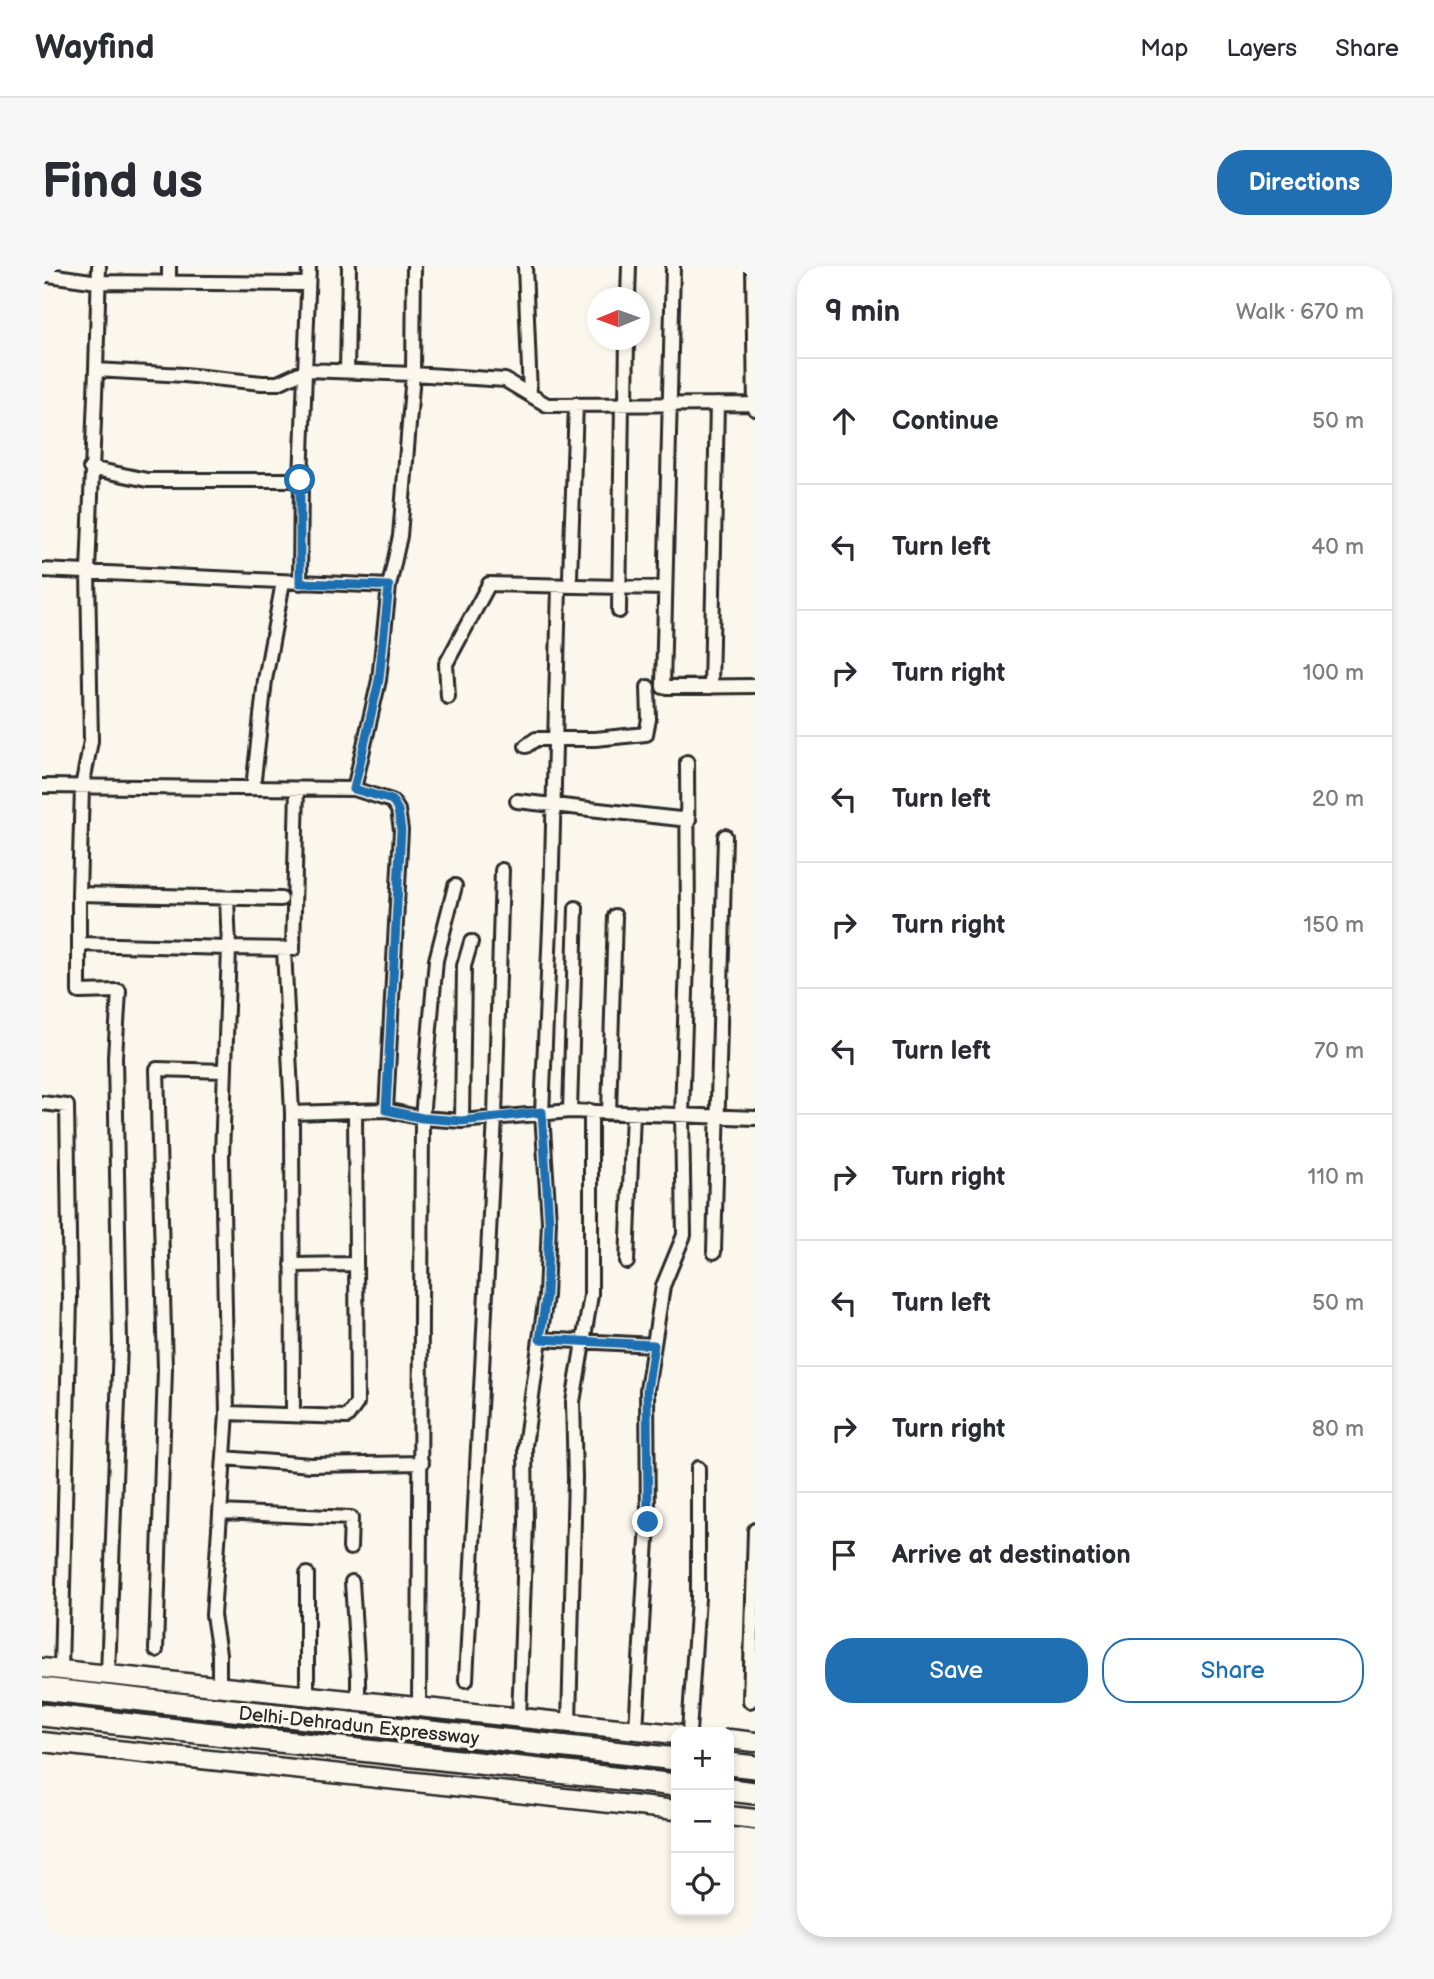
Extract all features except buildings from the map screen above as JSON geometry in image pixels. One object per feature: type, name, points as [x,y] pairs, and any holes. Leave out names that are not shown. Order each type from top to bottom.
[{"type":"highway","name":"Delhi-Dehradun Expressway","points":[[42,1689],[671,1758]]},
{"type":"highway","name":"Delhi-Dehradun Expressway","points":[[42,1715],[465,1764],[671,1785]]},
{"type":"highway","points":[[734,1765],[755,1767]]},
{"type":"highway","points":[[734,1791],[755,1793]]},
{"type":"street","points":[[99,266],[88,572],[91,741],[82,787],[79,992],[119,991],[115,1057],[120,1344],[108,1675]]},
{"type":"street","points":[[169,266],[169,283]]},
{"type":"street","points":[[300,583],[300,480],[309,266]]},
{"type":"street","points":[[347,372],[349,266]]},
{"type":"street","points":[[354,789],[379,680],[389,586],[401,536],[413,374],[414,266]]},
{"type":"street","points":[[525,266],[530,395]]},
{"type":"street","points":[[628,287],[629,266]]},
{"type":"street","points":[[673,266],[663,687],[755,686]]},
{"type":"street","points":[[753,266],[755,409]]},
{"type":"street","points":[[42,274],[99,282],[308,284]]},
{"type":"street","points":[[619,611],[627,350]]},
{"type":"street","points":[[96,370],[184,374],[262,383],[278,383],[306,370],[413,374],[505,380],[547,405],[755,404]]},
{"type":"street","points":[[570,577],[576,404]]},
{"type":"street","points":[[712,687],[717,404]]},
{"type":"street","points":[[90,468],[147,480],[300,480]]},
{"type":"street","points":[[42,570],[389,586]]},
{"type":"street","points":[[253,788],[265,680],[283,582]]},
{"type":"street","points":[[448,697],[446,664],[489,584],[665,588]]},
{"type":"street","points":[[519,1711],[526,1522],[525,1446],[546,1296],[549,1221],[542,1112],[559,586]]},
{"type":"street","points":[[526,746],[536,739],[595,739],[646,734],[649,719],[648,687]]},
{"type":"street","points":[[637,1723],[648,1522],[647,1390],[663,1286],[684,1234],[682,1115],[688,930],[687,762]]},
{"type":"street","points":[[42,786],[354,789],[392,800],[398,810],[401,830],[386,1110]]},
{"type":"street","points":[[79,944],[293,949],[297,789]]},
{"type":"street","points":[[517,801],[688,820]]},
{"type":"street","points":[[714,1252],[724,836]]},
{"type":"street","points":[[466,1680],[495,1117],[502,870]]},
{"type":"street","points":[[419,1699],[422,1118],[436,960],[454,886]]},
{"type":"street","points":[[79,894],[281,899]]},
{"type":"street","points":[[218,1680],[219,1654],[213,1615],[227,1413],[222,1156],[229,948],[227,899]]},
{"type":"street","points":[[570,1111],[576,908]]},
{"type":"street","points":[[609,1112],[615,916]]},
{"type":"street","points":[[461,1121],[464,966],[471,942]]},
{"type":"street","points":[[284,949],[292,1112],[293,1415]]},
{"type":"street","points":[[156,1650],[165,1369],[157,1069],[226,1071]]},
{"type":"street","points":[[42,1102],[67,1106],[70,1299],[61,1670]]},
{"type":"street","points":[[292,1112],[386,1110],[422,1118],[461,1121],[570,1111],[755,1118]]},
{"type":"street","points":[[227,1413],[347,1416],[357,1403],[355,1111]]},
{"type":"street","points":[[569,1717],[575,1477],[573,1402],[591,1295],[591,1111]]},
{"type":"street","points":[[627,1262],[633,1113]]},
{"type":"street","points":[[292,1265],[356,1264]]},
{"type":"street","points":[[540,1339],[654,1345]]},
{"type":"street","points":[[224,1458],[311,1465],[422,1463]]},
{"type":"street","points":[[42,1668],[108,1675],[218,1680],[307,1697],[358,1688],[419,1699],[569,1717],[686,1725],[698,1598],[698,1468]]},
{"type":"street","points":[[220,1512],[351,1518],[350,1548]]},
{"type":"street","points":[[750,1701],[755,1530]]},
{"type":"street","points":[[307,1574],[307,1697]]},
{"type":"street","points":[[352,1582],[358,1688]]},
{"type":"street","points":[[734,1740],[755,1742]]},
{"type":"street","points":[[42,1742],[671,1810]]},
{"type":"street","points":[[734,1817],[755,1819]]},
{"type":"route","points":[[300,480],[300,583],[389,586],[379,680],[354,789],[392,800],[398,810],[401,830],[386,1110],[422,1118],[461,1121],[542,1112],[549,1221],[546,1296],[540,1339],[654,1345],[647,1390],[648,1522]]}]
